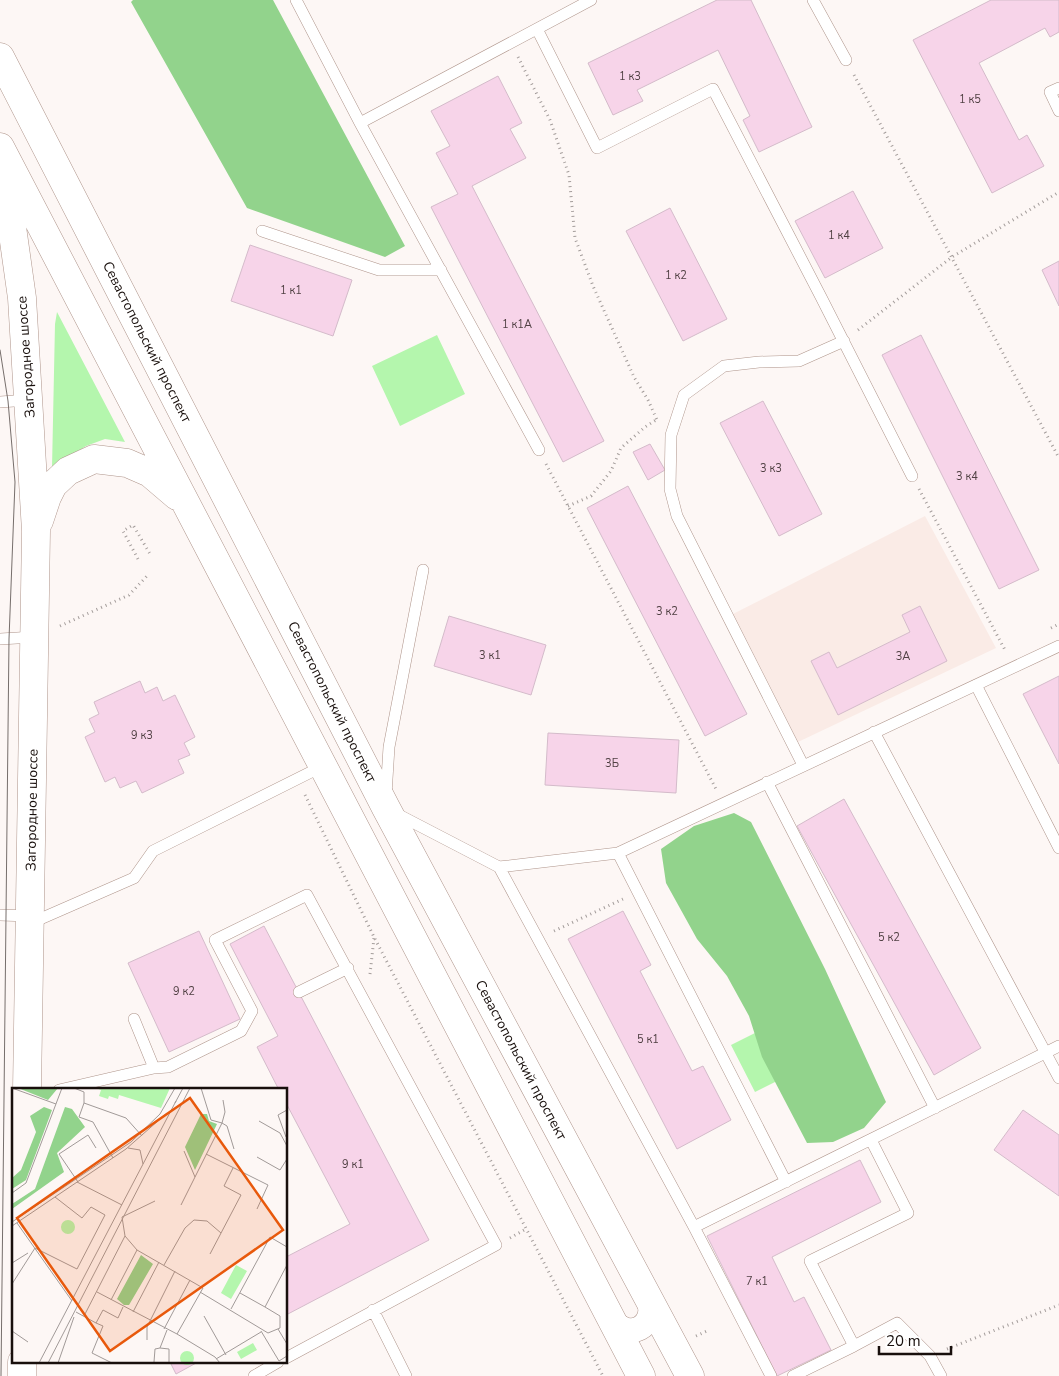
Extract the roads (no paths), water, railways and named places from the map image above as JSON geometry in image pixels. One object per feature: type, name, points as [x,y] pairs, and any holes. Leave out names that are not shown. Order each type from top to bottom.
[{"type":"main road","name":"Севастопольский проспект","points":[[0,58],[386,808],[690,1376]]},
{"type":"main road","points":[[0,147],[640,1376]]},
{"type":"main road","name":"Загородное шоссе","points":[[0,186],[11,220],[22,298],[36,531],[27,1088]]},
{"type":"main road","name":"Загородное шоссе","points":[[36,531],[53,485],[68,471],[94,460],[127,463],[150,473],[176,495],[196,521]]},
{"type":"street","points":[[611,1320],[616,1326],[624,1330],[632,1331],[640,1328],[650,1316],[649,1299]]},
{"type":"lane","points":[[296,0],[360,123],[539,450]]},
{"type":"lane","points":[[360,123],[591,0]]},
{"type":"lane","points":[[813,0],[846,60]]},
{"type":"lane","points":[[538,29],[597,148],[712,89],[844,341],[912,476]]},
{"type":"lane","points":[[1059,88],[1050,92],[1059,111]]},
{"type":"lane","points":[[262,231],[379,270],[440,270]]},
{"type":"lane","points":[[803,765],[677,516],[670,489],[671,435],[684,395],[724,366],[759,362],[799,361],[844,341]]},
{"type":"lane","points":[[0,402],[29,400]]},
{"type":"lane","points":[[423,570],[389,747],[386,808],[499,867],[694,1227],[771,1376]]},
{"type":"lane","points":[[0,639],[34,637]]},
{"type":"lane","points":[[499,867],[618,853],[723,802],[1059,646]]},
{"type":"lane","points":[[976,686],[1059,848]]},
{"type":"lane","points":[[874,732],[1059,1078]]},
{"type":"lane","points":[[0,915],[30,920],[134,878],[153,851],[323,766]]},
{"type":"lane","points":[[767,782],[935,1108]]},
{"type":"lane","points":[[618,853],[786,1182]]},
{"type":"lane","points":[[252,1011],[215,940],[307,895],[496,1245],[288,1357]]},
{"type":"lane","points":[[298,992],[348,968]]},
{"type":"lane","points":[[252,1011],[264,1010]]},
{"type":"lane","points":[[67,1088],[154,1068],[168,1067],[241,1031],[252,1011]]},
{"type":"lane","points":[[134,1019],[154,1068]]},
{"type":"lane","points":[[694,1227],[1059,1046]]},
{"type":"lane","points":[[854,1346],[810,1261],[908,1213],[871,1140]]},
{"type":"lane","points":[[373,1310],[406,1376]]},
{"type":"lane","points":[[793,1376],[897,1323],[930,1356],[941,1376]]},
{"type":"lane","points":[[254,1376],[275,1364]]},
{"type":"tram line","points":[[0,350],[8,401],[15,482],[9,639],[1,1376]]}]
